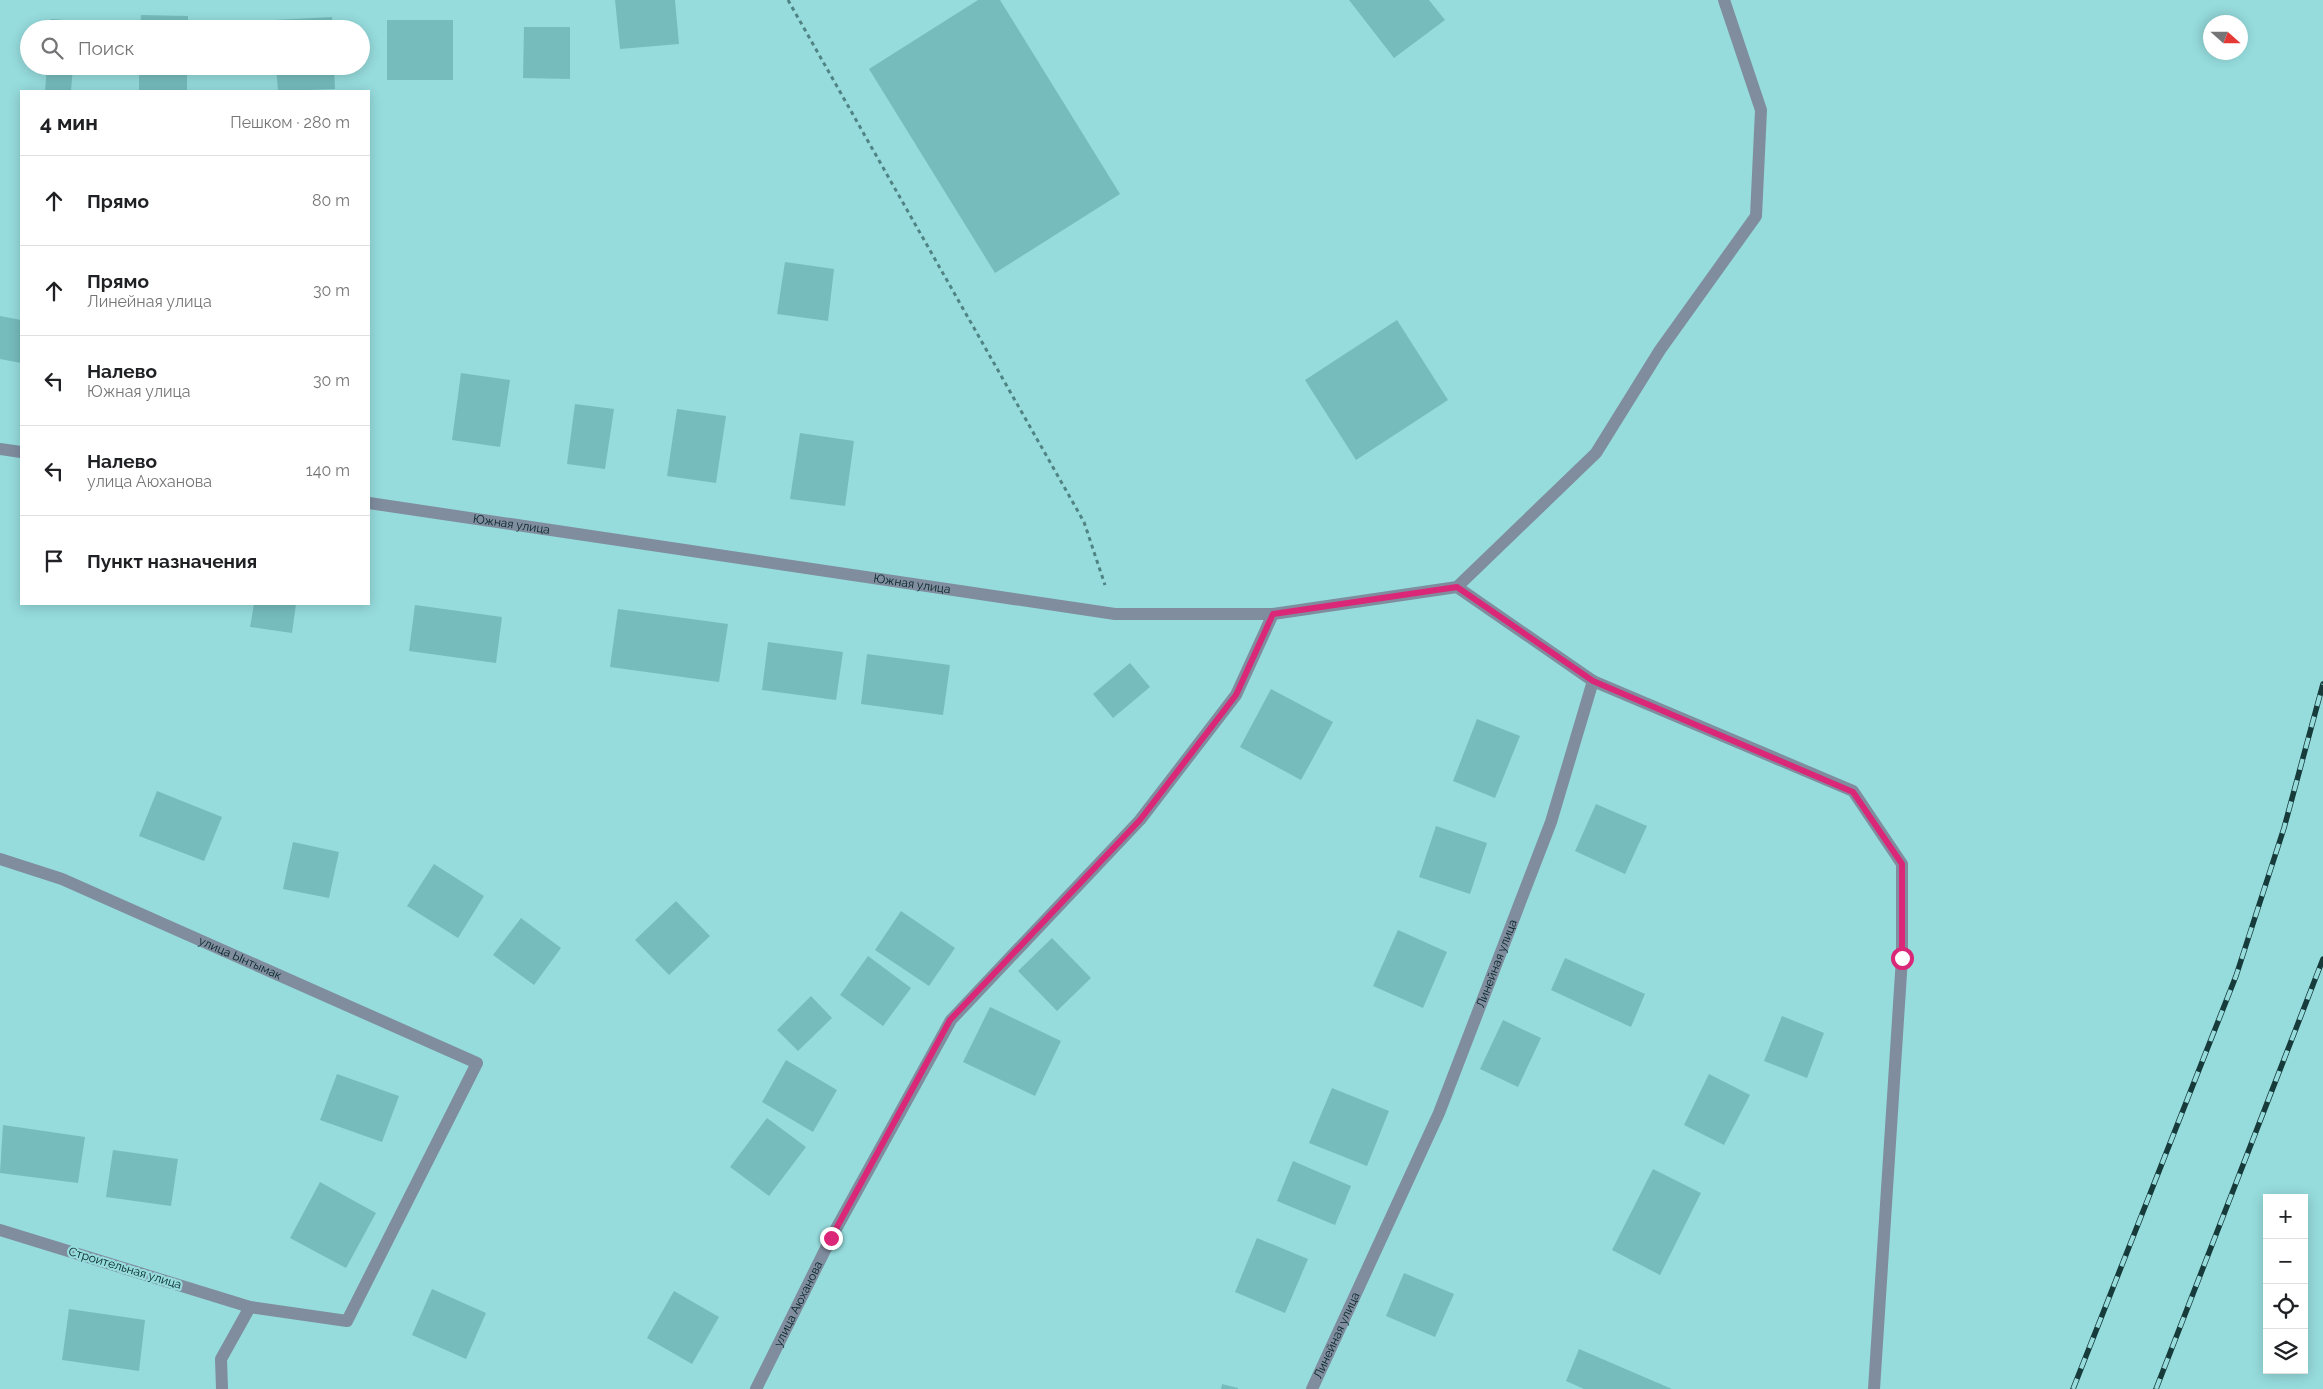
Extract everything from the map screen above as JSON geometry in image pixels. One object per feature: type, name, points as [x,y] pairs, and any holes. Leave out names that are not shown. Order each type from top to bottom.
[{"type":"street","points":[[1724,0],[1761,110],[1756,216],[1660,350],[1596,453],[1457,587],[1593,681],[1853,792],[1902,864],[1902,958],[1874,1389]]},
{"type":"street","points":[[0,449],[20,452]]},
{"type":"street","name":"Южная улица","points":[[370,504],[1115,614],[1273,614],[1457,587]]},
{"type":"street","name":"улица Аюханова","points":[[756,1389],[831,1238],[950,1020],[1140,820],[1236,695],[1273,614]]},
{"type":"street","name":"Линейная улица","points":[[1312,1389],[1439,1113],[1551,822],[1593,681]]},
{"type":"street","name":"улица Ынтымак","points":[[0,859],[62,879],[476,1063]]},
{"type":"street","name":"Строительная улица","points":[[0,1230],[250,1307],[347,1321],[476,1063]]},
{"type":"street","points":[[222,1389],[222,1359],[250,1307]]},
{"type":"path","points":[[788,0],[1084,522],[1115,614]]},
{"type":"building","points":[[615,0],[675,0],[679,44],[620,49]]},
{"type":"building","points":[[978,0],[1000,0],[1120,194],[995,273],[869,69]]},
{"type":"building","points":[[1349,0],[1429,0],[1445,20],[1394,58]]},
{"type":"building","points":[[141,15],[188,16],[188,20],[141,20]]},
{"type":"building","points":[[332,17],[332,20],[274,20]]},
{"type":"building","points":[[387,20],[453,20],[453,80],[387,80]]},
{"type":"building","points":[[524,27],[570,27],[570,79],[523,78]]},
{"type":"building","points":[[46,75],[72,75],[71,90],[45,90]]},
{"type":"building","points":[[139,75],[187,75],[187,90],[139,90]]},
{"type":"building","points":[[277,75],[334,75],[335,89],[278,90]]},
{"type":"building","points":[[785,262],[834,269],[828,321],[777,314]]},
{"type":"building","points":[[0,316],[20,320],[20,363],[0,359]]},
{"type":"building","points":[[1397,320],[1448,400],[1356,460],[1305,380]]},
{"type":"building","points":[[461,373],[510,380],[500,447],[452,440]]},
{"type":"building","points":[[575,404],[614,409],[605,469],[567,464]]},
{"type":"building","points":[[677,409],[726,416],[716,483],[667,476]]},
{"type":"building","points":[[800,433],[854,441],[845,506],[790,499]]},
{"type":"building","points":[[254,605],[296,605],[292,633],[250,627]]},
{"type":"building","points":[[415,605],[502,617],[496,663],[409,651]]},
{"type":"building","points":[[618,609],[728,624],[719,682],[610,667]]},
{"type":"building","points":[[768,642],[843,652],[836,700],[762,690]]},
{"type":"building","points":[[867,654],[950,665],[943,715],[861,704]]},
{"type":"building","points":[[1130,663],[1150,687],[1113,718],[1093,694]]},
{"type":"building","points":[[1271,689],[1333,722],[1301,780],[1240,747]]},
{"type":"building","points":[[1477,719],[1520,736],[1495,798],[1453,781]]},
{"type":"building","points":[[157,791],[222,817],[204,861],[139,836]]},
{"type":"building","points":[[1596,804],[1647,826],[1625,874],[1575,851]]},
{"type":"building","points":[[1436,826],[1487,843],[1470,894],[1419,877]]},
{"type":"building","points":[[293,842],[339,852],[329,898],[283,889]]},
{"type":"building","points":[[434,864],[484,896],[458,938],[407,906]]},
{"type":"building","points":[[676,901],[710,936],[669,975],[635,940]]},
{"type":"building","points":[[901,911],[955,948],[929,986],[875,950]]},
{"type":"building","points":[[521,918],[561,948],[534,985],[493,955]]},
{"type":"building","points":[[1398,930],[1447,952],[1423,1008],[1373,986]]},
{"type":"building","points":[[1052,938],[1091,978],[1057,1011],[1018,971]]},
{"type":"building","points":[[868,956],[911,988],[883,1026],[840,995]]},
{"type":"building","points":[[1565,958],[1645,994],[1631,1027],[1551,990]]},
{"type":"building","points":[[811,996],[832,1018],[798,1051],[777,1030]]},
{"type":"building","points":[[990,1007],[1061,1041],[1035,1096],[963,1062]]},
{"type":"building","points":[[1782,1016],[1824,1033],[1807,1078],[1764,1061]]},
{"type":"building","points":[[1503,1020],[1541,1038],[1518,1087],[1480,1069]]},
{"type":"building","points":[[786,1060],[837,1090],[813,1132],[762,1102]]},
{"type":"building","points":[[337,1074],[399,1096],[382,1142],[320,1120]]},
{"type":"building","points":[[1709,1074],[1750,1095],[1724,1145],[1684,1125]]},
{"type":"building","points":[[1332,1088],[1389,1111],[1367,1166],[1309,1143]]},
{"type":"building","points":[[767,1118],[806,1147],[769,1196],[730,1167]]},
{"type":"building","points":[[3,1125],[85,1137],[78,1183],[0,1173]]},
{"type":"building","points":[[113,1150],[178,1159],[171,1206],[106,1197]]},
{"type":"building","points":[[1293,1161],[1351,1186],[1335,1225],[1277,1201]]},
{"type":"building","points":[[1653,1169],[1701,1193],[1660,1275],[1612,1250]]},
{"type":"building","points":[[320,1182],[376,1213],[346,1268],[290,1238]]},
{"type":"building","points":[[1257,1238],[1308,1259],[1285,1313],[1235,1292]]},
{"type":"building","points":[[1404,1273],[1454,1294],[1435,1337],[1386,1316]]},
{"type":"building","points":[[432,1289],[486,1313],[466,1359],[412,1335]]},
{"type":"building","points":[[674,1291],[719,1317],[692,1364],[647,1338]]},
{"type":"building","points":[[69,1309],[145,1320],[139,1371],[62,1360]]},
{"type":"building","points":[[1579,1349],[1672,1389],[1584,1389],[1566,1381]]},
{"type":"building","points":[[1222,1384],[1238,1388],[1238,1389],[1221,1389]]},
{"type":"railway","points":[[2073,1389],[2236,976],[2284,828],[2323,684]]},
{"type":"railway","points":[[2156,1389],[2323,959]]},
{"type":"route","points":[[831,1238],[950,1020],[1140,820],[1236,695],[1273,614],[1457,587],[1593,681],[1853,792],[1902,864],[1902,958]]}]
